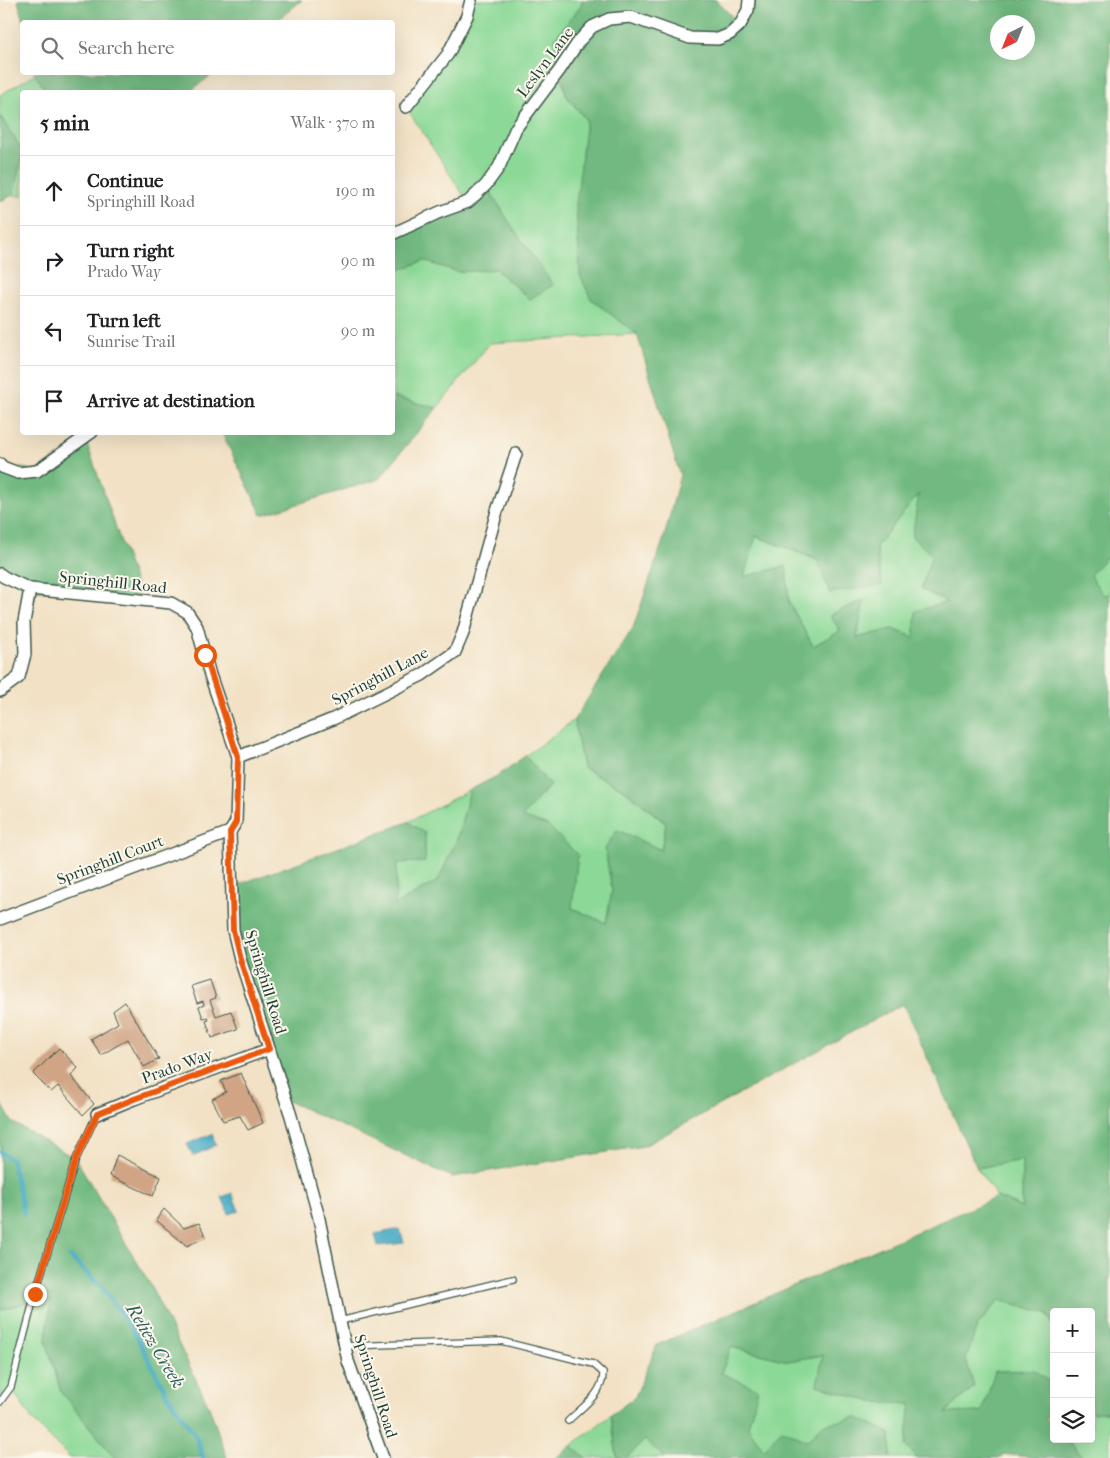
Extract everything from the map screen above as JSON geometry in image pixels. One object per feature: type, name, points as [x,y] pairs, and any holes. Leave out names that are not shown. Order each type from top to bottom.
[{"type":"street","points":[[406,107],[448,54],[467,16],[470,0]]},
{"type":"street","name":"Leslyn Lane","points":[[395,233],[440,212],[468,202],[486,185],[499,167],[516,128],[560,71],[580,40],[592,27],[609,19],[631,17],[690,38],[718,39],[730,34],[740,25],[748,10],[749,0]]},
{"type":"street","points":[[0,464],[2,467],[18,474],[37,471],[88,435]]},
{"type":"street","name":"Springhill Lane","points":[[238,757],[333,720],[422,675],[454,652],[463,633],[497,511],[516,454]]},
{"type":"street","name":"Springhill Road","points":[[0,574],[30,589],[171,603],[186,612],[197,627],[210,674],[238,757],[236,822],[230,832],[233,930],[240,959],[291,1116],[318,1214],[348,1361],[383,1458]]},
{"type":"street","points":[[0,691],[19,677],[24,654],[24,622],[30,589]]},
{"type":"street","name":"Springhill Court","points":[[0,919],[230,832]]},
{"type":"street","name":"Prado Way","points":[[97,1114],[269,1049]]},
{"type":"lane","points":[[0,1402],[11,1387],[35,1294],[76,1159],[97,1114]]},
{"type":"lane","points":[[340,1321],[513,1279]]},
{"type":"lane","points":[[344,1346],[501,1341],[593,1364],[603,1373],[603,1379],[596,1394],[568,1421]]},
{"type":"green space","points":[[18,0],[302,0],[277,20],[23,20]]},
{"type":"green space","points":[[471,0],[583,0],[580,7],[555,38],[559,71],[566,95],[586,120],[582,152],[591,299],[637,334],[490,343],[437,408],[395,398],[395,271],[424,261],[459,272],[495,269],[530,299],[513,228],[486,185],[468,202],[406,107],[448,54]]},
{"type":"green space","points":[[583,0],[716,0],[740,25],[749,0],[1110,0],[1110,553],[1090,575],[1103,595],[1110,594],[1110,1414],[1107,1412],[1095,1413],[1095,1308],[1050,1308],[1050,1319],[1047,1313],[999,1300],[977,1326],[966,1359],[974,1387],[945,1413],[982,1412],[995,1371],[1035,1370],[1050,1381],[1050,1417],[1045,1418],[1050,1423],[1050,1443],[1069,1443],[1083,1458],[1038,1458],[1002,1454],[1002,1458],[917,1458],[906,1446],[911,1404],[872,1402],[817,1385],[823,1355],[788,1361],[731,1347],[721,1373],[758,1389],[748,1427],[764,1450],[782,1429],[807,1441],[822,1425],[856,1417],[890,1433],[891,1458],[666,1458],[645,1440],[626,1458],[617,1458],[611,1415],[635,1397],[657,1345],[997,1197],[1022,1208],[1022,1160],[977,1168],[903,1004],[644,1146],[452,1177],[279,1097],[240,959],[232,887],[408,822],[425,833],[425,862],[397,863],[395,905],[438,881],[457,839],[470,790],[497,776],[525,756],[550,785],[522,817],[548,826],[578,855],[572,908],[606,923],[612,890],[605,849],[617,830],[661,850],[666,823],[626,791],[583,768],[574,720],[633,628],[664,538],[680,475],[637,334],[591,299],[580,275],[576,205],[586,120],[566,95],[555,38],[580,7]],"holes":[[[919,494],[912,537],[932,555],[921,589],[947,602],[916,611],[914,637],[892,629],[857,638],[864,600],[830,615],[840,631],[813,646],[789,602],[786,566],[744,577],[756,536],[817,559],[830,593],[882,585],[876,546]]]},
{"type":"green space","points":[[33,75],[36,75],[46,90],[20,90],[20,147],[0,116],[0,95]]},
{"type":"green space","points":[[35,75],[211,75],[192,90],[46,90]]},
{"type":"green space","points":[[0,116],[20,147],[20,165],[13,195],[0,201]]},
{"type":"green space","points":[[20,165],[20,196],[13,195]]},
{"type":"green space","points":[[486,185],[513,228],[553,285],[530,299],[495,269],[459,272],[424,261],[395,271],[395,233],[440,212]]},
{"type":"green space","points":[[395,398],[437,408],[379,479],[262,515],[223,435],[395,435]]},
{"type":"green space","points":[[85,438],[141,600],[30,589],[0,574],[0,464],[37,471]]},
{"type":"green space","points":[[919,493],[932,555],[947,602],[914,637],[892,629],[857,638],[863,600],[830,615],[841,631],[813,646],[789,602],[786,566],[743,577],[755,536],[881,585],[876,546]]},
{"type":"green space","points":[[1110,553],[1110,594],[1103,596],[1089,575]]},
{"type":"green space","points":[[574,720],[583,768],[626,791],[666,824],[661,850],[617,830],[605,849],[612,890],[606,923],[571,908],[521,817],[550,785],[525,756]]},
{"type":"green space","points":[[470,790],[457,839],[438,881],[395,905],[397,863],[425,861],[425,833],[408,822]]},
{"type":"green space","points":[[0,1100],[12,1122],[76,1159],[150,1284],[210,1409],[227,1458],[115,1458],[61,1392],[46,1340],[52,1295],[0,1310]]},
{"type":"green space","points":[[1022,1160],[1022,1208],[997,1197],[977,1168]]},
{"type":"green space","points":[[52,1295],[46,1340],[61,1392],[115,1458],[70,1458],[33,1421],[11,1388],[0,1402],[0,1310]]},
{"type":"green space","points":[[999,1300],[1047,1313],[1050,1319],[1050,1383],[982,1412],[945,1414],[973,1387],[966,1359],[977,1326]]},
{"type":"green space","points":[[730,1347],[788,1361],[824,1355],[817,1385],[872,1402],[911,1404],[906,1446],[917,1458],[891,1458],[890,1433],[822,1425],[807,1441],[764,1451],[748,1427],[721,1373]]},
{"type":"green space","points":[[1107,1412],[1110,1414],[1110,1458],[1083,1458],[1070,1443],[1095,1443],[1095,1413]]},
{"type":"green space","points":[[611,1415],[617,1458],[586,1458],[571,1446]]},
{"type":"green space","points":[[645,1440],[666,1458],[626,1458]]},
{"type":"green space","points":[[571,1446],[586,1458],[556,1458]]},
{"type":"water","points":[[212,1134],[216,1145],[193,1156],[187,1144]]},
{"type":"water","points":[[232,1193],[239,1211],[229,1214],[222,1197]]},
{"type":"water","points":[[400,1229],[404,1243],[378,1246],[375,1234]]},
{"type":"building","points":[[210,980],[216,998],[210,1000],[216,1016],[231,1011],[238,1029],[212,1038],[206,1021],[209,1020],[208,1017],[203,1018],[199,1007],[204,1005],[203,1001],[197,1003],[191,986]]},
{"type":"building","points":[[125,1002],[159,1059],[144,1067],[128,1039],[101,1055],[91,1039],[118,1023],[113,1011]]},
{"type":"building","points":[[59,1048],[78,1068],[71,1076],[94,1104],[83,1115],[58,1086],[51,1092],[33,1074]]},
{"type":"building","points":[[241,1073],[263,1123],[248,1130],[240,1116],[223,1121],[212,1099],[226,1092],[221,1081]]},
{"type":"building","points":[[117,1155],[161,1177],[153,1196],[110,1176]]},
{"type":"building","points":[[164,1209],[184,1228],[199,1223],[206,1237],[187,1246],[156,1220]]},
{"type":"waterway","name":"Reliez Creek","points":[[0,1152],[12,1160],[24,1214]]},
{"type":"waterway","name":"Reliez Creek","points":[[70,1257],[101,1286],[133,1330],[168,1396],[197,1438],[203,1458]]},
{"type":"route","points":[[35,1294],[76,1159],[97,1114],[269,1049],[240,959],[233,930],[230,832],[236,822],[238,757],[205,655]]}]
